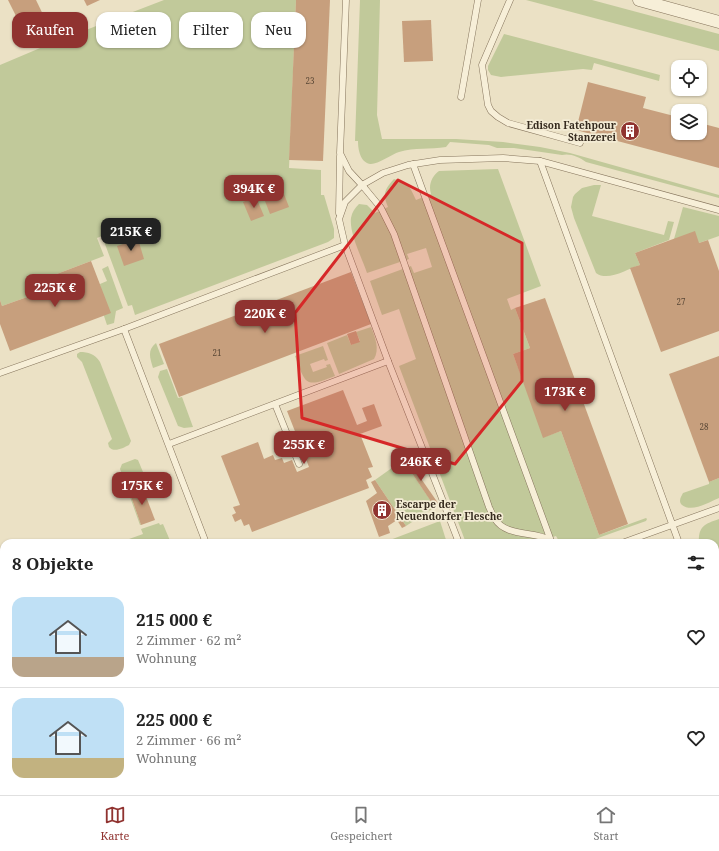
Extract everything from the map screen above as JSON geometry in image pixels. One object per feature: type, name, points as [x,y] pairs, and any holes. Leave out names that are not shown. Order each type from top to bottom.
[{"type":"street","points":[[639,0],[719,22]]},
{"type":"lane","points":[[346,0],[339,219],[345,244],[388,361],[458,539]]},
{"type":"lane","points":[[461,97],[478,0]]},
{"type":"lane","points":[[510,0],[482,65],[488,105],[491,111],[508,123],[580,143]]},
{"type":"lane","points":[[340,153],[349,171],[381,208],[394,234],[489,507],[495,520],[513,531],[545,537],[547,539]]},
{"type":"lane","points":[[339,219],[345,202],[362,185],[383,173],[413,164],[440,160],[503,158],[540,161],[719,210]]},
{"type":"lane","points":[[540,161],[678,539]]},
{"type":"lane","points":[[413,164],[550,539]]},
{"type":"lane","points":[[0,372],[124,329],[345,244]]},
{"type":"lane","points":[[124,329],[204,539]]},
{"type":"lane","points":[[168,444],[388,361]]},
{"type":"lane","points":[[275,404],[299,464]]},
{"type":"lane","points":[[633,539],[719,508]]},
{"type":"highlighted area","points":[[398,180],[522,243],[522,381],[455,464],[302,418],[295,313]]},
{"type":"green space","points":[[164,0],[296,0],[296,12],[251,12],[251,48],[294,48],[289,168],[321,170],[321,195],[324,195],[334,229],[334,238],[328,242],[135,315],[132,305],[128,306],[102,236],[97,238],[104,256],[54,275],[58,286],[2,306],[0,300],[0,65],[40,48],[88,48],[88,29],[96,26],[96,48],[171,48],[171,12],[133,12]]},
{"type":"green space","points":[[360,0],[380,0],[377,115],[382,139],[456,139],[503,142],[540,147],[570,153],[719,195],[719,198],[586,162],[571,155],[514,148],[497,148],[489,145],[450,142],[446,147],[405,150],[376,163],[367,163],[360,155],[358,141],[355,141]]},
{"type":"green space","points":[[526,0],[592,0],[719,34],[719,51]]},
{"type":"green space","points":[[504,34],[660,75],[659,81],[594,63],[592,70],[583,69],[501,77],[491,75],[488,70],[488,66]]},
{"type":"green space","points":[[498,169],[541,286],[507,299],[511,310],[515,308],[530,348],[513,354],[544,437],[561,431],[599,535],[646,518],[646,521],[595,539],[558,539],[556,536],[548,539],[464,539],[399,366],[416,359],[399,309],[382,315],[370,281],[411,266],[414,273],[432,267],[426,248],[407,254],[409,259],[367,273],[356,246],[351,224],[351,216],[359,204],[367,205],[375,213],[388,207],[385,199],[385,192],[394,179],[408,186],[416,200],[431,194],[431,181],[434,175],[439,171]]},
{"type":"green space","points":[[601,185],[592,216],[664,235],[668,221],[674,222],[669,240],[635,253],[640,265],[618,274],[606,276],[596,273],[571,207],[575,194],[582,188]]},
{"type":"green space","points":[[683,207],[719,216],[719,236],[699,243],[674,239]]},
{"type":"green space","points":[[108,266],[123,308],[116,311],[114,323],[107,325],[104,316],[100,284],[107,281],[102,269]]},
{"type":"green space","points":[[371,327],[377,347],[374,359],[339,374],[327,343],[347,335],[351,345],[360,341],[356,332]]},
{"type":"green space","points":[[156,343],[164,364],[153,368],[150,358],[150,351]]},
{"type":"green space","points":[[323,346],[328,360],[325,361],[324,359],[310,364],[313,372],[327,367],[326,365],[330,364],[335,376],[312,383],[305,378],[295,356]]},
{"type":"green space","points":[[80,352],[91,354],[100,362],[131,441],[129,445],[121,449],[113,450],[109,447],[108,443],[112,439],[82,362],[77,357],[77,354]]},
{"type":"green space","points":[[167,369],[178,398],[182,397],[193,427],[184,428],[178,426],[158,377],[160,371]]},
{"type":"green space","points":[[135,459],[138,460],[148,484],[129,491],[141,525],[120,469],[122,464]]},
{"type":"green space","points":[[403,460],[435,507],[406,526],[375,480]]},
{"type":"green space","points":[[719,478],[719,498],[706,504],[691,508],[681,504],[680,499],[683,493],[709,484],[709,482]]},
{"type":"green space","points":[[719,519],[719,539],[699,539],[701,529],[710,522]]},
{"type":"green space","points":[[440,521],[446,539],[393,539]]},
{"type":"green space","points":[[159,523],[160,525],[163,524],[169,539],[129,539],[143,534],[141,529]]},
{"type":"building","points":[[8,0],[36,0],[42,12],[14,12]]},
{"type":"building","points":[[84,0],[100,0],[87,6]]},
{"type":"building","points":[[296,0],[330,0],[323,161],[289,160],[294,48],[306,48],[306,12],[295,12]]},
{"type":"building","points":[[431,20],[433,61],[404,62],[402,21]]},
{"type":"building","name":"Edison Fatehpour Stanzerei","points":[[588,82],[646,97],[643,108],[671,115],[671,140],[707,140],[707,125],[719,128],[719,168],[576,130]]},
{"type":"building","points":[[284,194],[289,207],[270,214],[265,201]]},
{"type":"building","points":[[256,197],[264,216],[251,221],[243,202]]},
{"type":"building","points":[[695,231],[699,243],[708,240],[719,271],[719,331],[661,352],[630,268],[640,265],[635,253]]},
{"type":"building","points":[[138,239],[144,259],[124,266],[117,246]]},
{"type":"building","points":[[91,261],[111,313],[10,351],[0,324],[0,300],[2,306],[58,286],[54,275]]},
{"type":"building","points":[[351,272],[371,324],[179,397],[159,344]]},
{"type":"building","points":[[545,298],[628,524],[599,535],[561,431],[543,438],[513,354],[530,348],[515,308]]},
{"type":"building","points":[[356,331],[360,342],[351,345],[347,334]]},
{"type":"building","points":[[719,356],[719,478],[709,482],[669,374]]},
{"type":"building","points":[[343,390],[357,425],[367,421],[362,408],[374,404],[382,426],[360,434],[373,467],[368,468],[372,477],[366,480],[369,488],[252,532],[249,524],[244,526],[241,519],[235,522],[232,515],[236,513],[233,507],[240,505],[221,456],[258,442],[264,459],[273,455],[275,460],[282,458],[284,463],[292,460],[297,472],[309,467],[287,411]]},
{"type":"building","points":[[406,457],[438,503],[434,506],[403,460]]},
{"type":"building","name":"Escarpe der Neuendorfer Flesche","points":[[375,480],[406,526],[402,528],[397,520],[388,526],[390,533],[379,537],[366,501],[377,493],[371,482]]},
{"type":"building","points":[[142,486],[155,520],[141,525],[129,491]]},
{"type":"place","name":"Edison Fatehpour Stanzerei","points":[[630,131]]},
{"type":"place","name":"Escarpe der Neuendorfer Flesche","points":[[382,510]]}]
